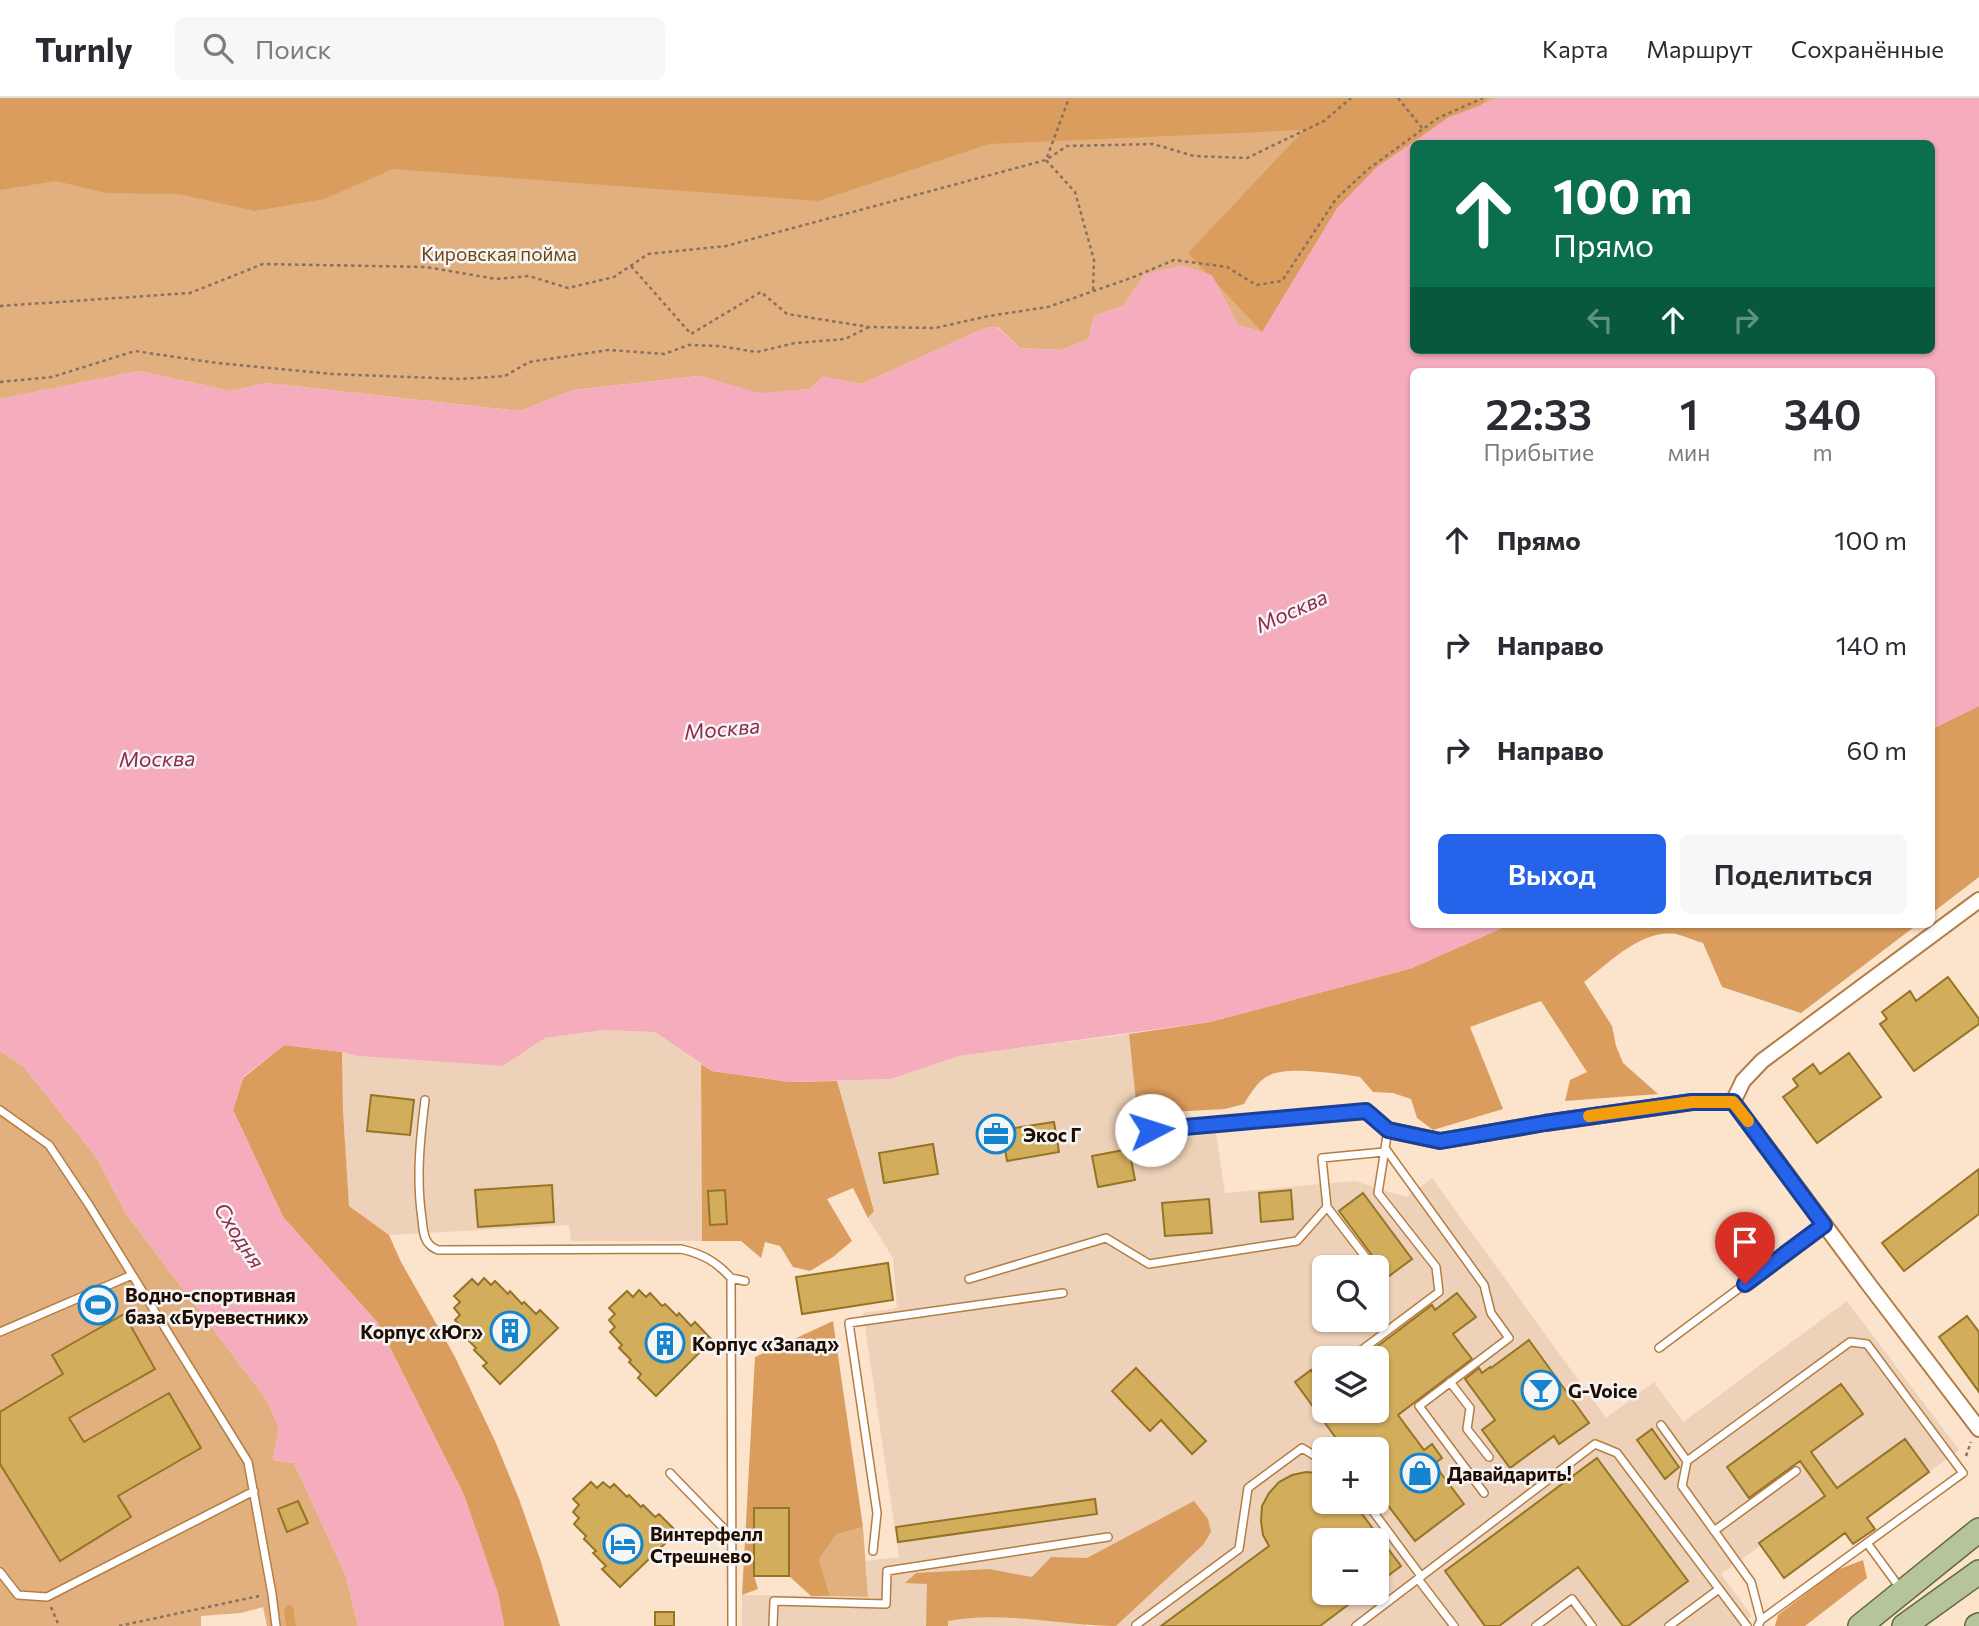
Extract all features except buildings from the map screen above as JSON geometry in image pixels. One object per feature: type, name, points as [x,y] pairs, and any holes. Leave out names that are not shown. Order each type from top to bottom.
[{"type":"main road","points":[[1860,1626],[1979,1530]]},
{"type":"main road","points":[[1904,1626],[1979,1572]]},
{"type":"street","points":[[1733,1102],[1743,1081],[1762,1061],[1979,900]]},
{"type":"street","points":[[1388,1130],[1440,1141],[1692,1102],[1733,1102]]},
{"type":"street","points":[[1733,1102],[1979,1429]]},
{"type":"lane","points":[[425,1100],[418,1148],[418,1177],[424,1233],[432,1247],[438,1250],[681,1249],[698,1252],[712,1260],[731,1278],[745,1281]]},
{"type":"lane","points":[[0,1110],[49,1145],[248,1461],[276,1626]]},
{"type":"lane","points":[[1151,1130],[1366,1111],[1388,1130],[1378,1193],[1436,1268],[1439,1292],[1367,1346]]},
{"type":"lane","points":[[1364,1255],[1327,1207],[1322,1158],[1385,1150]]},
{"type":"lane","points":[[1385,1150],[1484,1285],[1491,1313],[1509,1338],[1419,1406],[1484,1493]]},
{"type":"lane","points":[[969,1279],[1105,1238],[1149,1264],[1297,1241],[1327,1207]]},
{"type":"lane","points":[[1659,1348],[1824,1225]]},
{"type":"lane","points":[[0,1332],[132,1275]]},
{"type":"lane","points":[[731,1278],[732,1626]]},
{"type":"lane","points":[[873,1551],[877,1513],[849,1323],[1063,1293]]},
{"type":"lane","points":[[1850,1342],[1867,1344],[1963,1473],[1760,1623],[1751,1582],[1714,1531],[1682,1486],[1687,1461],[1850,1342]]},
{"type":"lane","points":[[1450,1382],[1470,1408],[1467,1429],[1489,1457]]},
{"type":"lane","points":[[1661,1425],[1687,1461]]},
{"type":"lane","points":[[1356,1626],[1595,1444],[1616,1453],[1748,1626]]},
{"type":"lane","points":[[1137,1626],[1239,1549],[1248,1488],[1302,1448],[1312,1454]]},
{"type":"lane","points":[[1714,1531],[1796,1471]]},
{"type":"lane","points":[[670,1474],[732,1536]]},
{"type":"lane","points":[[0,1572],[18,1595],[47,1597],[254,1491]]},
{"type":"lane","points":[[1375,1514],[1454,1626]]},
{"type":"lane","points":[[773,1626],[774,1601],[886,1604],[887,1571],[1108,1536]]},
{"type":"lane","points":[[1867,1543],[1902,1592]]},
{"type":"lane","points":[[1668,1626],[1719,1589]]},
{"type":"lane","points":[[1536,1626],[1572,1599],[1592,1626]]},
{"type":"path","points":[[1046,160],[1069,98]]},
{"type":"path","points":[[0,306],[190,293],[263,264],[426,267],[496,279],[529,276],[568,288],[614,277],[648,254],[726,246],[1046,160],[1067,146],[1153,144],[1194,156],[1247,158],[1324,121],[1350,98]]},
{"type":"path","points":[[1398,98],[1423,129]]},
{"type":"path","points":[[631,266],[691,334],[761,292],[786,313],[869,327],[935,328],[1048,307],[1174,260],[1227,267],[1256,285],[1282,281],[1336,199],[1367,170],[1438,118],[1483,98]]},
{"type":"path","points":[[1046,160],[1075,192],[1094,260],[1093,290]]},
{"type":"path","points":[[0,382],[52,377],[135,351],[217,363],[332,374],[461,379],[505,376],[529,362],[608,350],[664,354],[690,345],[757,352],[796,343],[845,339],[869,327]]},
{"type":"path","points":[[119,1626],[272,1594]]},
{"type":"path","points":[[47,1597],[59,1626]]},
{"type":"shaded area","points":[[0,98],[1488,98],[1447,140],[1410,140],[1410,149],[1262,332],[1188,253],[1304,130],[989,144],[818,201],[393,169],[324,199],[255,211],[179,194],[106,193],[56,181],[0,190]]},
{"type":"shaded area","points":[[1979,706],[1979,877],[1935,911],[1935,728]]},
{"type":"shaded area","points":[[1502,928],[1913,928],[1801,1013],[1722,987],[1703,943],[1676,934],[1663,934],[1650,937],[1626,949],[1584,982],[1612,1026],[1623,1063],[1658,1094],[1565,1101],[1570,1080],[1587,1072],[1541,1001],[1470,1027],[1503,1109],[1433,1130],[1417,1118],[1411,1099],[1393,1093],[1373,1092],[1360,1077],[1289,1071],[1266,1077],[1244,1104],[1225,1109],[1170,1112],[1138,1122],[1129,1034],[1210,1022],[1412,968]]},
{"type":"shaded area","points":[[603,1030],[655,1032],[701,1064],[702,1241],[571,1241],[569,1225],[389,1235],[349,1206],[342,1052],[358,1056],[503,1066],[545,1038]]},
{"type":"shaded area","points":[[1129,1034],[1140,1145],[1216,1133],[1225,1193],[1355,1181],[1406,1197],[1432,1178],[1606,1418],[1654,1382],[1683,1422],[1847,1301],[1959,1450],[1867,1517],[1875,1529],[1853,1544],[1845,1534],[1784,1578],[1760,1546],[1721,1574],[1752,1616],[1739,1626],[1116,1626],[1202,1545],[1087,1558],[1086,1626],[742,1626],[742,1595],[868,1597],[866,1561],[899,1557],[863,1313],[897,1308],[893,1258],[868,1218],[874,1211],[837,1081],[891,1079],[959,1056]]},
{"type":"shaded area","points":[[284,1045],[342,1052],[349,1206],[389,1235],[401,1262],[454,1355],[519,1499],[560,1626],[504,1626],[498,1594],[464,1495],[377,1322],[283,1217],[233,1110],[243,1078]]},
{"type":"shaded area","points":[[701,1064],[712,1071],[790,1082],[837,1081],[874,1211],[868,1218],[853,1188],[827,1199],[852,1241],[810,1271],[793,1267],[780,1246],[765,1242],[761,1258],[741,1241],[702,1241]],"holes":[[[725,1190],[727,1224],[711,1225],[708,1191]]]},
{"type":"shaded area","points":[[833,1321],[863,1527],[837,1534],[819,1559],[830,1596],[811,1596],[789,1576],[789,1508],[755,1508],[754,1576],[758,1589],[742,1595],[755,1357]]},
{"type":"shaded area","points":[[1194,1501],[1208,1519],[1211,1532],[1203,1545],[1116,1626],[990,1617],[948,1621],[948,1626],[926,1626],[927,1584],[905,1583],[916,1573],[989,1569],[1032,1577],[1051,1557],[1087,1558]]},
{"type":"shaded area","points":[[1863,1560],[1867,1578],[1805,1626],[1775,1626],[1778,1615],[1837,1570]]},
{"type":"shaded area","points":[[289,1605],[293,1607],[296,1626],[286,1626],[284,1609]]},
{"type":"green space","name":"Кировская пойма","points":[[0,98],[1500,98],[1449,117],[1416,140],[1410,140],[1410,144],[1377,167],[1262,332],[1238,325],[1212,275],[1145,274],[1123,306],[1094,316],[1089,339],[1061,350],[1020,348],[998,327],[985,328],[862,384],[823,377],[809,389],[760,394],[700,376],[574,390],[520,411],[266,383],[231,391],[139,371],[0,399]]},
{"type":"green space","name":"Водно-спортивная база «Буревестник»","points":[[0,1051],[23,1066],[97,1158],[125,1212],[266,1399],[279,1427],[273,1460],[294,1463],[346,1576],[358,1626],[267,1626],[263,1607],[241,1613],[201,1616],[201,1626],[0,1626]]},
{"type":"green space","points":[[863,1527],[868,1597],[830,1596],[819,1559],[837,1534]]},
{"type":"water","points":[[1500,98],[1979,98],[1979,706],[1935,728],[1935,368],[1410,368],[1410,928],[1502,928],[1412,968],[1210,1022],[959,1056],[891,1079],[790,1082],[712,1071],[655,1032],[603,1030],[545,1038],[503,1066],[358,1056],[284,1045],[243,1077],[233,1110],[283,1217],[377,1322],[464,1495],[498,1594],[504,1626],[358,1626],[346,1576],[294,1463],[273,1460],[279,1427],[266,1399],[125,1212],[97,1158],[23,1066],[0,1051],[0,399],[139,371],[231,391],[266,383],[520,411],[574,390],[700,376],[760,393],[809,389],[823,377],[862,384],[985,328],[997,327],[1020,348],[1061,350],[1089,339],[1094,316],[1123,306],[1145,274],[1183,265],[1212,275],[1238,325],[1262,332],[1337,208],[1377,167],[1410,144],[1410,354],[1935,354],[1935,140],[1416,140],[1449,117]]},
{"type":"slow traffic","points":[[1589,1116],[1692,1102],[1733,1102],[1748,1121]]},
{"type":"place","name":"Экос Г","points":[[996,1134]]},
{"type":"place","name":"Водно-спортивная база «Буревестник»","points":[[98,1305]]},
{"type":"place","name":"Корпус «Юг»","points":[[510,1331]]},
{"type":"place","name":"Корпус «Запад»","points":[[665,1343]]},
{"type":"place","name":"G-Voice","points":[[1541,1390]]},
{"type":"place","name":"Давайдарить!","points":[[1420,1473]]},
{"type":"place","name":"Винтерфелл Стрешнево","points":[[623,1544]]},
{"type":"route","points":[[1151,1130],[1366,1111],[1388,1130],[1440,1141],[1692,1102],[1733,1102],[1824,1225],[1745,1284]]},
{"type":"water label","name":"Москва","points":[[1291,610]]},
{"type":"water label","name":"Москва","points":[[722,728]]},
{"type":"water label","name":"Москва","points":[[157,758]]},
{"type":"water label","name":"Сходня","points":[[240,1235]]}]
